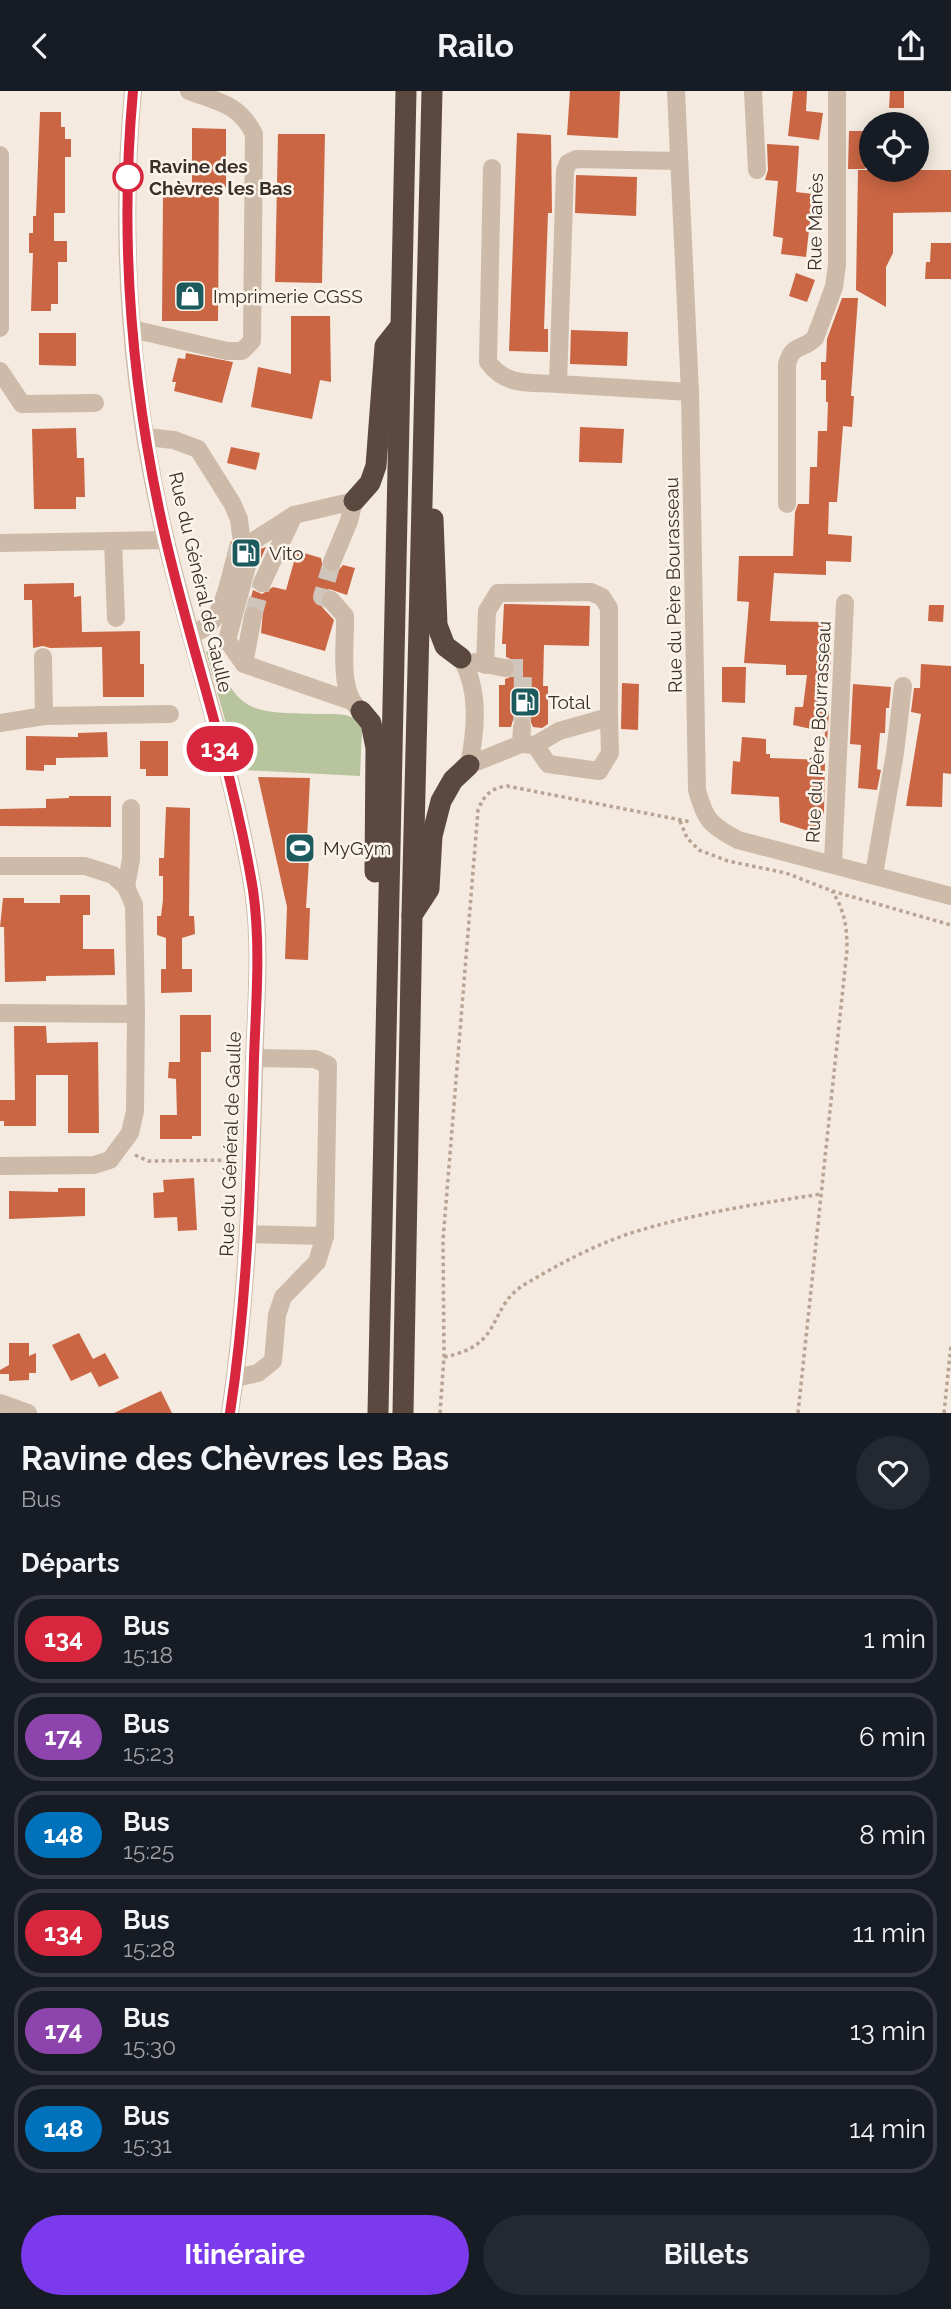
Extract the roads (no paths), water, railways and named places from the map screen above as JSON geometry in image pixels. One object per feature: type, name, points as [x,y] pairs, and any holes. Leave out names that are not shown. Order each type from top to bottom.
[{"type":"highway","points":[[378,1413],[406,91]]},
{"type":"highway","points":[[403,1413],[432,91]]},
{"type":"highway","points":[[354,501],[370,483],[376,466],[385,346],[400,327]]},
{"type":"highway","points":[[424,370],[438,625],[445,646],[461,658]]},
{"type":"highway","points":[[356,706],[371,723],[376,748],[374,843],[383,1137]]},
{"type":"highway","points":[[412,915],[429,889],[432,836],[441,801],[453,780],[469,765]]},
{"type":"street","name":"Rue du Général de Gaulle","points":[[133,91],[129,125],[127,239],[132,329],[146,437],[166,540],[228,778],[253,894],[257,944],[249,1234],[230,1413]]},
{"type":"street","points":[[132,329],[227,351],[242,351],[252,341],[254,134],[246,118],[235,108],[189,91]]},
{"type":"street","name":"Rue du Père Bourasseau","points":[[676,91],[690,392],[697,790],[703,812],[713,827],[738,841],[833,863]]},
{"type":"street","points":[[753,91],[757,170]]},
{"type":"street","name":"Rue Manès","points":[[787,504],[787,364],[790,354],[797,347],[810,343],[815,338],[834,287],[837,265],[838,91]]},
{"type":"street","points":[[0,155],[0,328]]},
{"type":"street","points":[[558,384],[565,171],[568,163],[576,159],[679,161]]},
{"type":"street","points":[[492,169],[488,362],[497,375],[510,381],[690,392]]},
{"type":"street","points":[[0,371],[22,404],[95,403]]},
{"type":"street","points":[[146,437],[174,440],[198,449],[232,503],[248,538],[294,515],[354,501],[332,562]]},
{"type":"street","points":[[262,583],[294,515]]},
{"type":"street","points":[[0,543],[166,540]]},
{"type":"street","points":[[113,541],[116,618]]},
{"type":"street","points":[[190,634],[203,631],[216,619],[241,564],[227,640],[244,664],[356,706]]},
{"type":"street","points":[[485,665],[487,611],[498,593],[591,592],[602,597],[609,608],[610,753],[599,772],[548,764],[526,739]]},
{"type":"street","points":[[331,600],[345,616],[346,678],[356,706]]},
{"type":"street","name":"Rue du Père Bourrasseau","points":[[833,863],[845,603]]},
{"type":"street","points":[[244,664],[253,616]]},
{"type":"street","points":[[43,657],[44,716]]},
{"type":"street","points":[[461,658],[505,668]]},
{"type":"street","points":[[461,658],[471,674],[474,692],[473,745],[469,765]]},
{"type":"street","points":[[874,874],[895,753],[903,686]]},
{"type":"street","points":[[0,723],[44,716],[170,715]]},
{"type":"street","points":[[469,765],[526,739],[610,717]]},
{"type":"street","points":[[126,887],[131,859],[131,808]]},
{"type":"street","points":[[833,863],[951,896]]},
{"type":"street","points":[[0,866],[85,866],[113,875],[126,887],[135,905],[136,1014],[135,1111],[130,1133],[110,1160],[94,1165],[0,1166]]},
{"type":"street","points":[[0,1013],[136,1014]]},
{"type":"street","points":[[235,1378],[258,1373],[272,1361],[277,1315],[283,1297],[317,1262],[325,1236],[328,1065],[315,1059],[254,1058]]},
{"type":"street","points":[[249,1234],[325,1236]]},
{"type":"street","points":[[0,1403],[29,1413]]},
{"type":"tunnel","points":[[234,563],[241,536]]},
{"type":"tunnel","points":[[247,566],[255,540]]},
{"type":"tunnel","points":[[331,600],[322,597],[332,562]]},
{"type":"tunnel","points":[[253,616],[262,583]]},
{"type":"tunnel","points":[[505,668],[523,668],[522,727]]},
{"type":"place","name":"Ravine des Chèvres les Bas","points":[[128,177]]},
{"type":"place","name":"Imprimerie CGSS","points":[[190,296]]},
{"type":"place","name":"Vito","points":[[246,553]]},
{"type":"place","name":"Total","points":[[525,702]]},
{"type":"place","name":"MyGym","points":[[300,848]]}]
